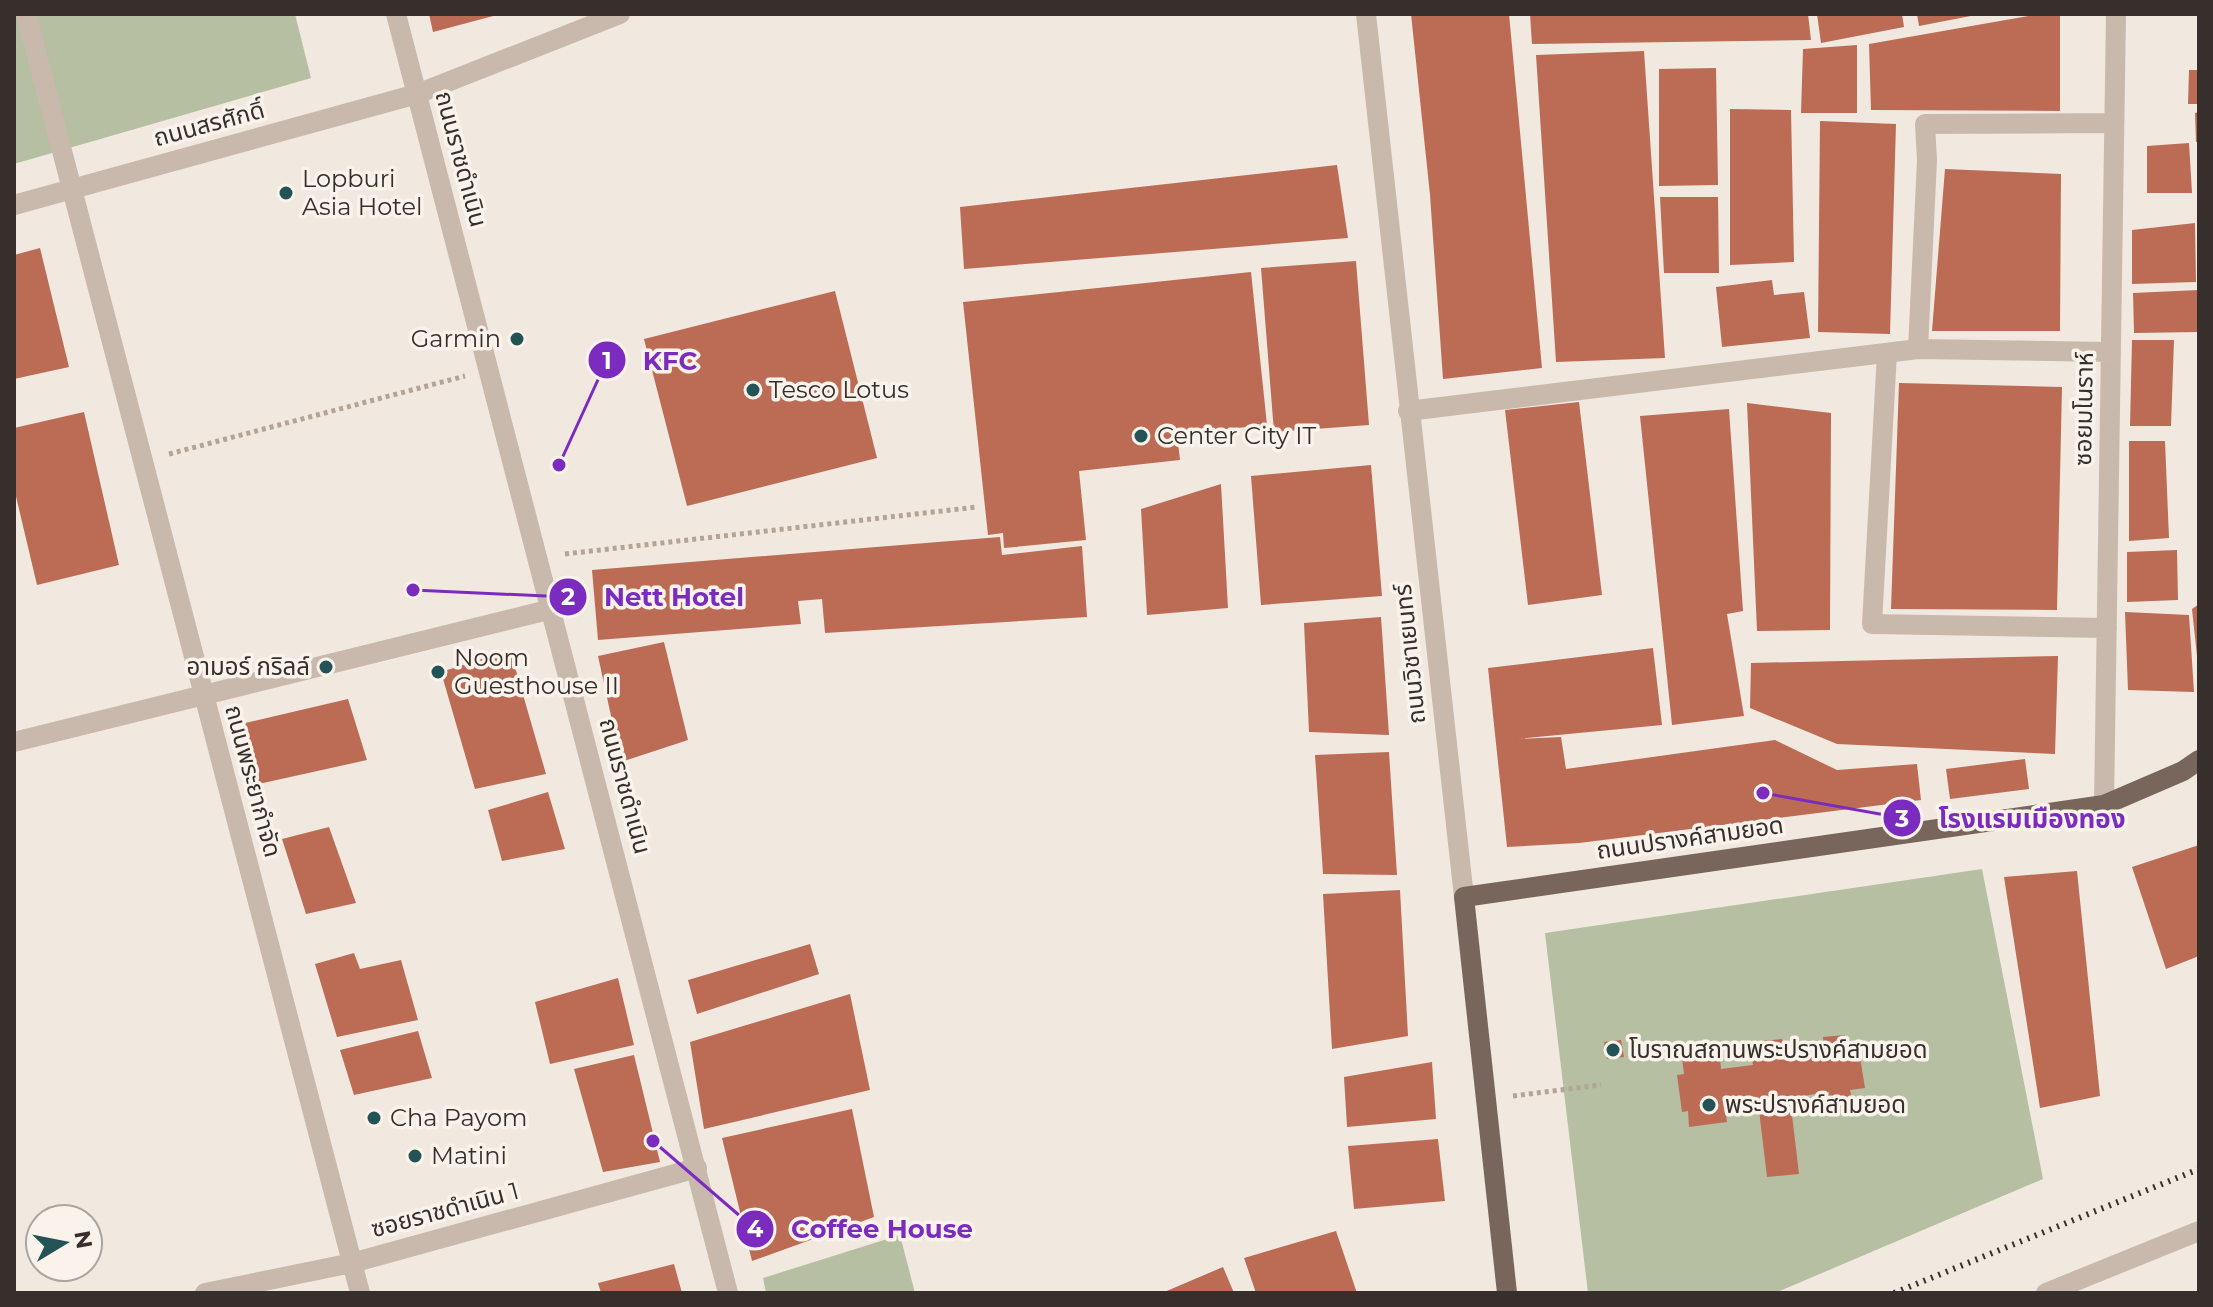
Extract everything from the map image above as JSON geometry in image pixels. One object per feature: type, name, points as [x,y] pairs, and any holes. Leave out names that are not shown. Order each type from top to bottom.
[{"type":"main road","name":"ถนนปรางค์สามยอด","points":[[1464,897],[2104,805],[2183,771],[2199,760]]},
{"type":"main road","name":"ถนนวิชาเยนทร์","points":[[1464,897],[1503,1292]]},
{"type":"street","name":"ถนนพระยากำจัด","points":[[26,14],[360,1293]]},
{"type":"street","name":"ถนนราชดำเนิน","points":[[396,14],[728,1293]]},
{"type":"street","name":"ถนนสรศักดิ์","points":[[14,205],[417,94],[620,14]]},
{"type":"street","name":"ถนนวิชาเยนทร์","points":[[1366,14],[1464,897]]},
{"type":"street","name":"ซอยมโนราห์","points":[[2104,805],[2116,14]]},
{"type":"street","points":[[1918,349],[1927,160],[1925,124],[2114,123]]},
{"type":"street","points":[[1408,411],[1918,349],[2111,352]]},
{"type":"street","points":[[1887,353],[1872,624],[2107,628]]},
{"type":"street","points":[[14,742],[552,609]]},
{"type":"street","name":"ซอยราชดำเนิน 1","points":[[205,1293],[352,1263],[697,1168]]},
{"type":"street","points":[[2046,1293],[2199,1231]]},
{"type":"path","points":[[143,461],[489,369]]},
{"type":"path","points":[[538,557],[977,507]]},
{"type":"path","points":[[1484,1099],[1601,1085]]},
{"type":"green space","points":[[14,14],[295,14],[311,78],[14,164]]},
{"type":"green space","points":[[1982,869],[2043,1179],[1775,1293],[1588,1293],[1545,933]]},
{"type":"green space","points":[[900,1235],[915,1293],[766,1293],[763,1278]]},
{"type":"building","points":[[429,14],[497,14],[497,15],[433,32]]},
{"type":"building","points":[[1411,14],[1509,14],[1542,368],[1443,379],[1430,195]]},
{"type":"building","points":[[1530,14],[1808,14],[1811,40],[1532,44]]},
{"type":"building","points":[[1817,14],[1902,14],[1904,27],[1821,43]]},
{"type":"building","points":[[1917,14],[1976,14],[1976,15],[1919,26]]},
{"type":"building","points":[[2039,14],[2060,14],[2060,111],[1871,110],[1869,44]]},
{"type":"building","points":[[1857,45],[1857,113],[1801,113],[1803,49]]},
{"type":"building","points":[[1644,51],[1665,358],[1556,362],[1536,55]]},
{"type":"building","points":[[1716,68],[1718,185],[1659,186],[1659,69]]},
{"type":"building","points":[[2189,70],[2199,70],[2199,104],[2188,104]]},
{"type":"building","points":[[1730,109],[1791,110],[1794,262],[1730,265]]},
{"type":"building","points":[[2199,112],[2199,142],[2196,142],[2195,113]]},
{"type":"building","points":[[1820,121],[1896,124],[1890,334],[1818,332]]},
{"type":"building","points":[[2189,143],[2192,193],[2147,193],[2147,146]]},
{"type":"building","points":[[1337,165],[1348,238],[964,269],[960,207]]},
{"type":"building","points":[[1945,169],[2061,174],[2060,331],[1932,331]]},
{"type":"building","points":[[1660,197],[1718,197],[1719,273],[1664,273]]},
{"type":"building","points":[[2195,223],[2196,282],[2132,284],[2132,230]]},
{"type":"building","points":[[40,248],[69,367],[14,379],[14,255]]},
{"type":"building","points":[[1356,261],[1369,425],[1274,432],[1261,268]]},
{"type":"building","points":[[1251,272],[1267,425],[1177,434],[1180,460],[1079,471],[1086,540],[1004,548],[1003,533],[988,535],[963,302]]},
{"type":"building","points":[[1772,280],[1774,295],[1804,292],[1810,338],[1722,347],[1716,287]]},
{"type":"building","points":[[2199,290],[2199,332],[2134,333],[2133,293]]},
{"type":"building","points":[[835,291],[877,458],[687,506],[644,339]]},
{"type":"building","points":[[2132,340],[2174,340],[2171,426],[2130,426]]},
{"type":"building","points":[[1899,383],[2062,387],[2057,610],[1891,609]]},
{"type":"building","points":[[1579,402],[1602,595],[1528,605],[1505,410]]},
{"type":"building","points":[[1747,403],[1831,413],[1830,630],[1757,631]]},
{"type":"building","points":[[1729,409],[1743,611],[1727,614],[1744,716],[1672,725],[1640,416]]},
{"type":"building","points":[[84,412],[119,565],[37,585],[14,488],[14,428]]},
{"type":"building","points":[[2129,441],[2165,441],[2169,538],[2129,541]]},
{"type":"building","points":[[1371,465],[1382,596],[1261,605],[1251,476]]},
{"type":"building","points":[[1221,484],[1228,608],[1147,615],[1141,509]]},
{"type":"building","points":[[1000,537],[1002,555],[1082,546],[1087,617],[825,633],[822,599],[798,601],[801,624],[598,640],[592,570]]},
{"type":"building","points":[[2177,550],[2178,600],[2127,602],[2127,552]]},
{"type":"building","points":[[2199,604],[2199,656],[2197,656],[2192,609]]},
{"type":"building","points":[[2125,612],[2189,615],[2194,692],[2128,690]]},
{"type":"building","points":[[1381,617],[1389,735],[1309,732],[1304,623]]},
{"type":"building","points":[[664,642],[688,740],[621,762],[598,656]]},
{"type":"building","points":[[1653,648],[1662,725],[1517,739],[1561,737],[1566,769],[1775,740],[1837,770],[1917,764],[1921,800],[1579,843],[1507,847],[1488,668]]},
{"type":"building","points":[[510,650],[546,774],[475,789],[441,672]]},
{"type":"building","points":[[2058,656],[2055,754],[1837,744],[1750,708],[1751,663]]},
{"type":"building","points":[[348,699],[367,760],[250,786],[232,726]]},
{"type":"building","points":[[1389,752],[1397,875],[1323,874],[1315,755]]},
{"type":"building","points":[[2025,759],[2029,789],[1950,799],[1946,769]]},
{"type":"building","points":[[548,792],[565,849],[502,861],[488,810]]},
{"type":"building","points":[[329,827],[356,903],[306,914],[282,839]]},
{"type":"building","points":[[2199,845],[2199,956],[2166,969],[2132,867]]},
{"type":"building","points":[[2077,871],[2100,1096],[2040,1108],[2004,877]]},
{"type":"building","points":[[1400,890],[1408,1036],[1332,1049],[1323,894]]},
{"type":"building","points":[[810,944],[819,974],[697,1014],[688,980]]},
{"type":"building","points":[[354,953],[360,969],[401,960],[418,1020],[337,1037],[315,964]]},
{"type":"building","points":[[618,978],[634,1045],[550,1064],[535,1002]]},
{"type":"building","points":[[850,994],[870,1090],[704,1129],[690,1042]]},
{"type":"building","points":[[418,1031],[432,1078],[354,1095],[340,1050]]},
{"type":"building","name":"พระปรางค์สามยอด","points":[[1845,1035],[1846,1052],[1859,1051],[1865,1088],[1850,1090],[1852,1100],[1830,1103],[1829,1092],[1790,1098],[1799,1174],[1767,1177],[1758,1102],[1725,1106],[1727,1122],[1689,1127],[1688,1111],[1682,1112],[1677,1075],[1684,1074],[1681,1050],[1719,1046],[1721,1069],[1753,1065],[1750,1042],[1782,1039],[1785,1060],[1825,1055],[1823,1037]]},
{"type":"building","points":[[1621,1040],[1624,1057],[1607,1059],[1604,1042]]},
{"type":"building","points":[[634,1055],[660,1162],[603,1172],[574,1069]]},
{"type":"building","points":[[1432,1062],[1436,1119],[1347,1127],[1344,1077]]},
{"type":"building","points":[[852,1109],[874,1217],[752,1261],[722,1138]]},
{"type":"building","points":[[1438,1139],[1445,1201],[1354,1209],[1348,1146]]},
{"type":"building","points":[[1336,1231],[1357,1293],[1256,1293],[1244,1258]]},
{"type":"building","points":[[674,1264],[682,1293],[601,1293],[598,1283]]},
{"type":"building","points":[[1223,1267],[1234,1293],[1162,1293]]},
{"type":"railway","points":[[1894,1293],[2199,1169]]},
{"type":"place","name":"Lopburi Asia Hotel","points":[[286,193]]},
{"type":"place","name":"Garmin","points":[[517,339]]},
{"type":"place","name":"Tesco Lotus","points":[[753,390]]},
{"type":"place","name":"Center City IT","points":[[1141,436]]},
{"type":"place","name":"KFC","points":[[559,465]]},
{"type":"place","name":"Nett Hotel","points":[[413,590]]},
{"type":"place","name":"อามอร์ กริลล์","points":[[326,667]]},
{"type":"place","name":"Noom Guesthouse II","points":[[438,672]]},
{"type":"place","name":"โรงแรมเมืองทอง","points":[[1763,793]]},
{"type":"place","name":"โบราณสถานพระปรางค์สามยอด","points":[[1613,1050]]},
{"type":"place","name":"พระปรางค์สามยอด","points":[[1709,1105]]},
{"type":"place","name":"Cha Payom","points":[[374,1118]]},
{"type":"place","name":"Coffee House","points":[[653,1141]]},
{"type":"place","name":"Matini","points":[[415,1156]]}]
